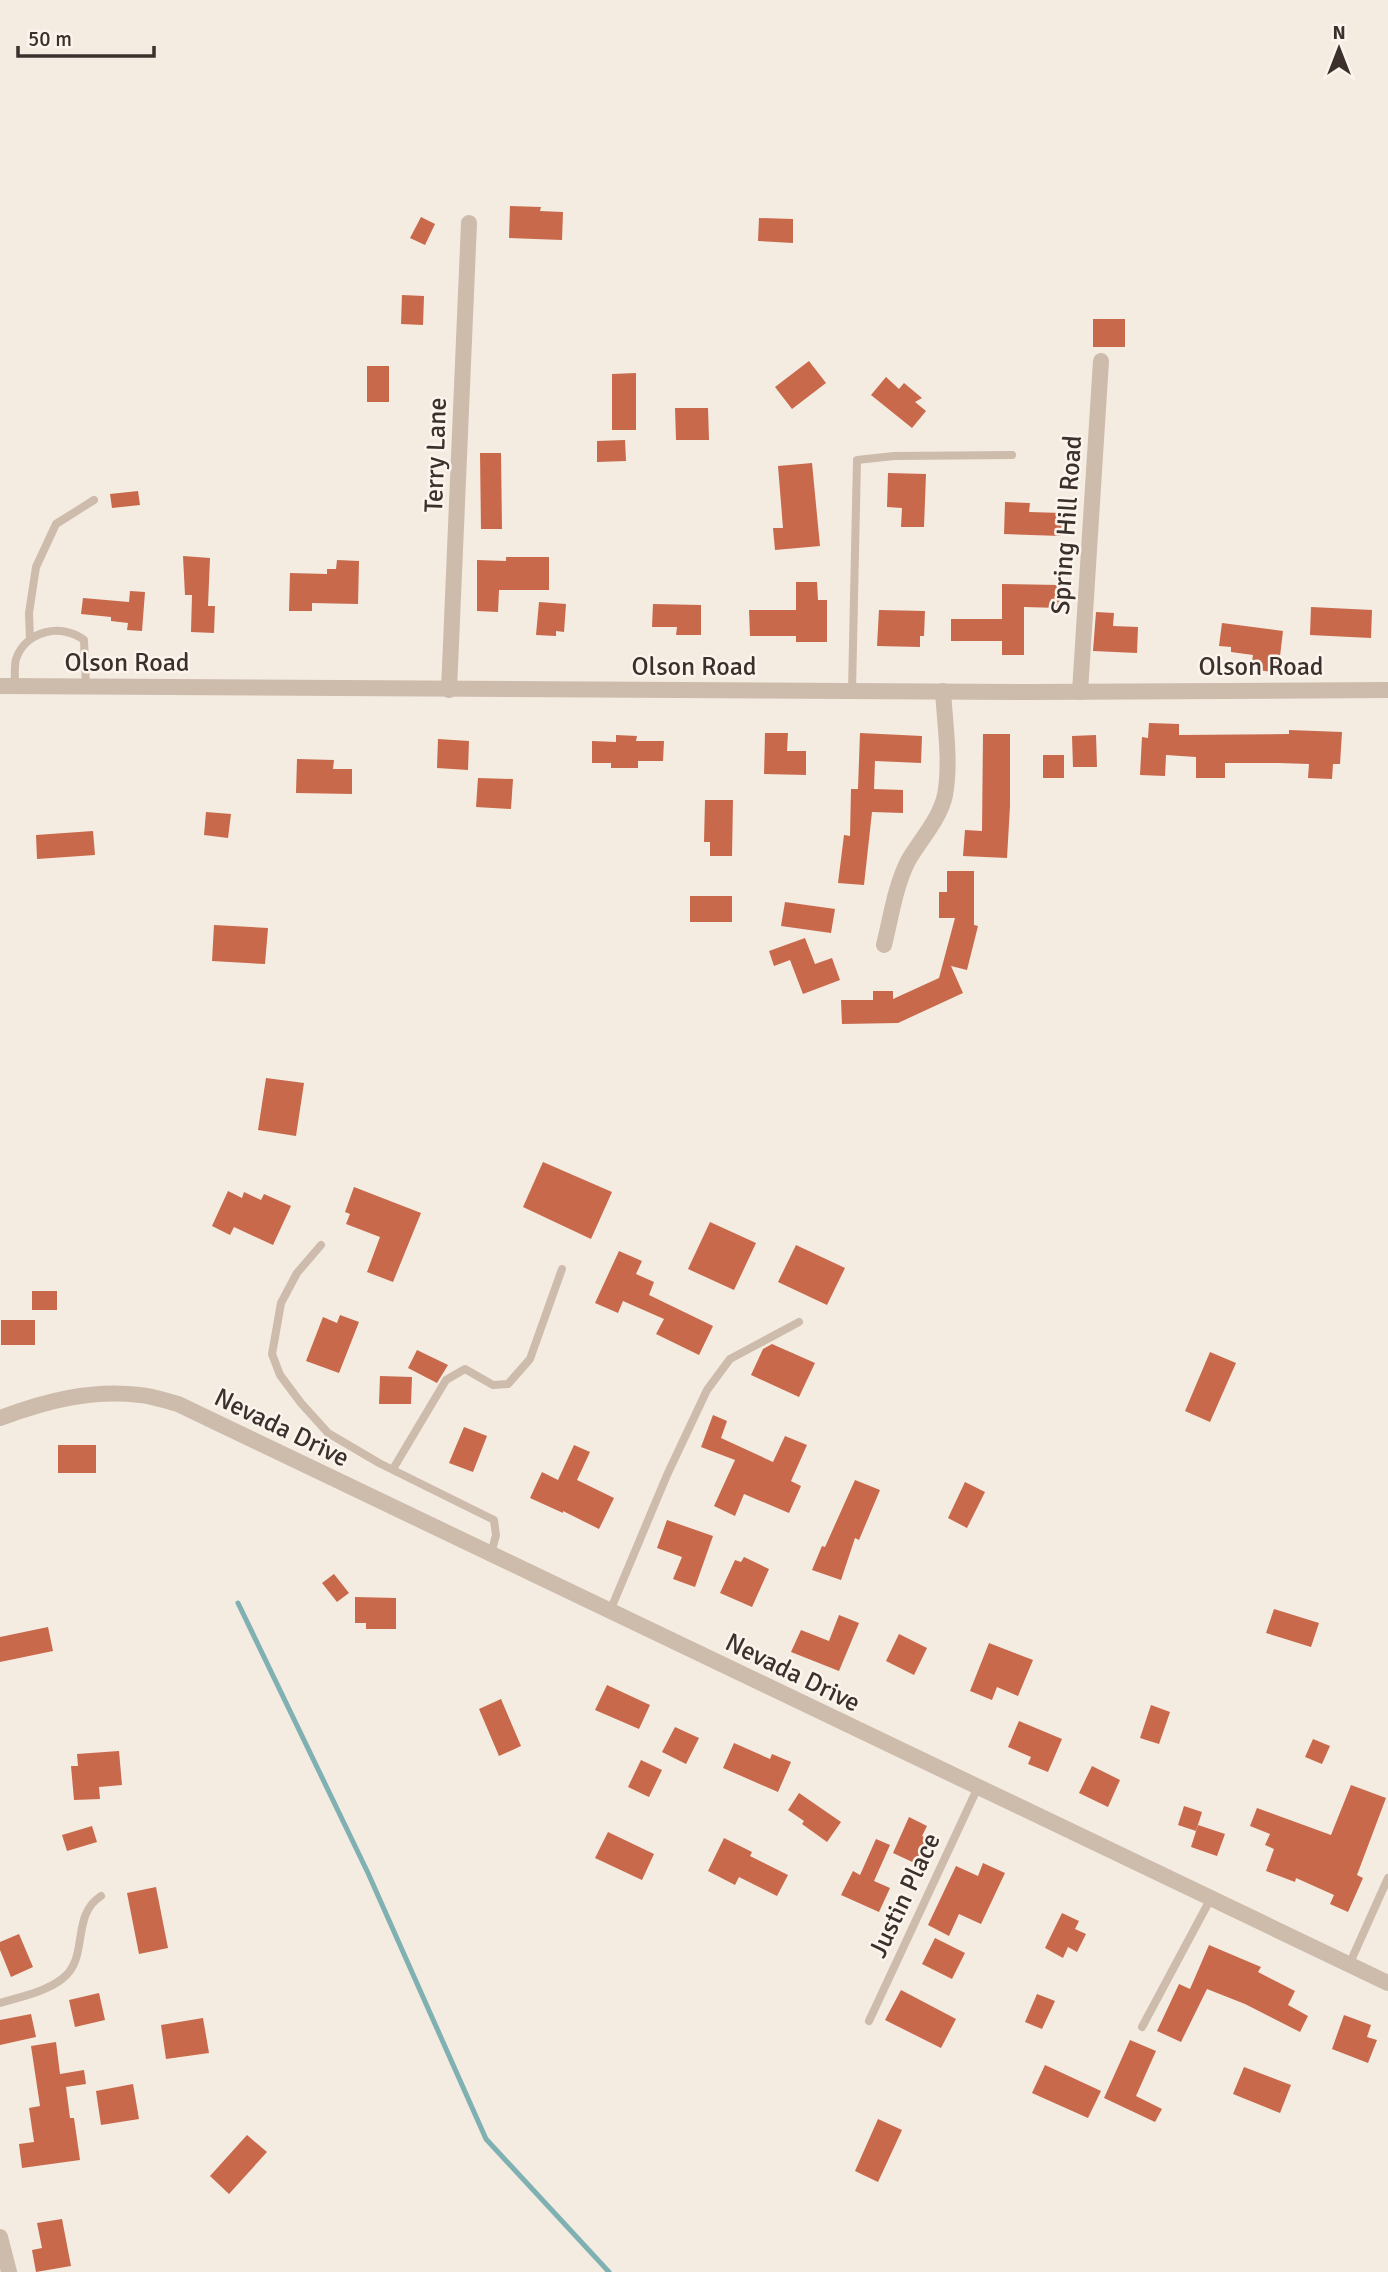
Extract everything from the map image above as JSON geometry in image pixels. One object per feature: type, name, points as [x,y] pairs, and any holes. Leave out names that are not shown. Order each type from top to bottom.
[{"type":"street","name":"Terry Lane","points":[[449,690],[469,223]]},
{"type":"street","name":"Spring Hill Road","points":[[1080,692],[1101,361]]},
{"type":"street","name":"Olson Road","points":[[7,686],[1080,692],[1388,690]]},
{"type":"street","points":[[884,945],[900,881],[945,797],[947,766],[943,691]]},
{"type":"street","name":"Nevada Drive","points":[[0,1418],[41,1403],[89,1393],[141,1395],[178,1404],[1388,1983]]},
{"type":"street","points":[[0,2237],[9,2272]]},
{"type":"lane","points":[[852,691],[857,460],[1012,455]]},
{"type":"lane","points":[[30,639],[29,613],[36,567],[56,524],[94,500]]},
{"type":"lane","points":[[7,686],[24,644],[37,634],[63,630],[75,633],[84,640],[86,687]]},
{"type":"lane","points":[[321,1245],[296,1273],[281,1303],[272,1354],[280,1374],[328,1433],[494,1520],[496,1535],[491,1554]]},
{"type":"lane","points":[[393,1469],[446,1380],[465,1369],[493,1385],[508,1384],[530,1359],[562,1269]]},
{"type":"lane","points":[[610,1611],[667,1475],[707,1390],[730,1359],[799,1322]]},
{"type":"lane","name":"Justin Place","points":[[869,2021],[978,1787]]},
{"type":"lane","points":[[1349,1965],[1388,1878]]},
{"type":"lane","points":[[0,2003],[34,1992],[62,1979],[70,1971],[77,1956],[86,1912],[91,1903],[101,1896]]},
{"type":"lane","points":[[1142,2027],[1211,1898]]},
{"type":"building","points":[[510,206],[541,207],[540,211],[563,212],[562,240],[509,238]]},
{"type":"building","points":[[421,217],[435,224],[425,245],[410,238]]},
{"type":"building","points":[[759,218],[793,219],[793,243],[758,241]]},
{"type":"building","points":[[402,295],[424,296],[423,325],[401,324]]},
{"type":"building","points":[[1093,319],[1125,319],[1125,347],[1093,347]]},
{"type":"building","points":[[809,361],[826,383],[792,409],[775,387]]},
{"type":"building","points":[[367,366],[389,366],[389,402],[367,402]]},
{"type":"building","points":[[636,373],[636,430],[612,430],[612,374]]},
{"type":"building","points":[[886,377],[899,389],[904,383],[922,398],[915,402],[926,411],[912,428],[871,395]]},
{"type":"building","points":[[675,408],[708,408],[709,440],[676,440]]},
{"type":"building","points":[[625,440],[626,461],[597,462],[597,441]]},
{"type":"building","points":[[480,453],[501,453],[502,529],[481,529]]},
{"type":"building","points":[[812,463],[820,546],[775,550],[773,528],[783,528],[778,466]]},
{"type":"building","points":[[888,473],[926,474],[924,527],[901,527],[902,508],[887,507]]},
{"type":"building","points":[[138,491],[140,505],[112,508],[110,494]]},
{"type":"building","points":[[1005,502],[1030,503],[1029,512],[1062,513],[1061,536],[1004,534]]},
{"type":"building","points":[[183,556],[210,558],[208,606],[215,606],[214,633],[191,632],[192,595],[185,595]]},
{"type":"building","points":[[506,557],[549,557],[549,590],[499,590],[498,612],[477,611],[477,560],[506,561]]},
{"type":"building","points":[[337,560],[359,561],[358,604],[312,603],[312,611],[289,611],[290,573],[327,574],[327,569],[336,569]]},
{"type":"building","points":[[796,582],[817,582],[818,600],[827,600],[827,642],[796,642],[796,636],[750,636],[749,610],[796,610]]},
{"type":"building","points":[[1002,584],[1060,585],[1060,608],[1024,607],[1024,655],[1002,655],[1002,641],[951,641],[951,619],[1002,619]]},
{"type":"building","points":[[130,591],[145,592],[142,631],[127,630],[128,623],[111,621],[111,617],[81,614],[83,598],[129,602]]},
{"type":"building","points":[[539,602],[566,604],[564,632],[556,631],[556,636],[536,635]]},
{"type":"building","points":[[653,604],[701,605],[701,635],[676,635],[677,627],[652,627]]},
{"type":"building","points":[[1311,607],[1372,610],[1371,638],[1310,635]]},
{"type":"building","points":[[879,610],[925,611],[924,636],[920,636],[920,647],[877,646]]},
{"type":"building","points":[[1096,612],[1114,613],[1113,626],[1138,627],[1137,653],[1093,651]]},
{"type":"building","points":[[1222,623],[1283,631],[1278,673],[1251,669],[1253,655],[1231,652],[1231,647],[1219,646]]},
{"type":"building","points":[[1149,723],[1179,724],[1179,735],[1289,734],[1289,730],[1342,732],[1340,764],[1333,764],[1332,779],[1308,778],[1309,764],[1279,763],[1225,763],[1225,778],[1196,778],[1196,757],[1166,755],[1165,776],[1140,775],[1142,737],[1148,738]]},
{"type":"building","points":[[765,733],[788,733],[787,751],[806,751],[806,775],[764,774]]},
{"type":"building","points":[[860,733],[922,736],[921,763],[875,761],[874,789],[903,790],[903,813],[872,812],[864,885],[838,883],[844,835],[850,836],[851,789],[858,789]]},
{"type":"building","points":[[983,734],[1010,734],[1007,858],[963,856],[965,830],[982,831]]},
{"type":"building","points":[[616,735],[637,736],[636,741],[664,741],[663,761],[638,761],[638,768],[611,768],[611,763],[592,763],[592,741],[616,742]]},
{"type":"building","points":[[1096,735],[1097,767],[1073,767],[1072,736]]},
{"type":"building","points":[[438,739],[469,741],[468,770],[437,768]]},
{"type":"building","points":[[1043,755],[1064,755],[1064,778],[1043,778]]},
{"type":"building","points":[[297,759],[334,760],[333,769],[352,769],[352,794],[296,793]]},
{"type":"building","points":[[478,778],[513,779],[511,809],[476,807]]},
{"type":"building","points":[[705,800],[733,800],[732,856],[710,856],[710,842],[704,842]]},
{"type":"building","points":[[206,812],[231,814],[228,838],[204,835]]},
{"type":"building","points":[[93,831],[95,855],[37,859],[36,835]]},
{"type":"building","points":[[947,871],[974,871],[974,925],[978,926],[967,970],[951,966],[963,993],[898,1023],[842,1024],[841,1000],[873,1000],[873,991],[893,991],[893,999],[939,978],[955,918],[939,918],[939,892],[947,892]]},
{"type":"building","points":[[690,896],[732,896],[732,922],[690,922]]},
{"type":"building","points":[[785,902],[835,909],[831,933],[781,926]]},
{"type":"building","points":[[214,925],[268,928],[265,964],[212,961]]},
{"type":"building","points":[[805,938],[815,964],[832,958],[840,980],[803,994],[790,960],[774,966],[769,951]]},
{"type":"building","points":[[266,1078],[304,1083],[296,1136],[258,1130]]},
{"type":"building","points":[[543,1162],[612,1192],[591,1239],[523,1207]]},
{"type":"building","points":[[354,1187],[421,1213],[393,1282],[367,1272],[380,1237],[346,1224],[350,1214],[345,1212]]},
{"type":"building","points":[[228,1191],[242,1198],[244,1192],[261,1200],[264,1194],[291,1206],[273,1245],[234,1227],[230,1235],[212,1226]]},
{"type":"building","points":[[710,1222],[756,1243],[734,1290],[688,1269]]},
{"type":"building","points":[[796,1245],[845,1268],[827,1305],[778,1282]]},
{"type":"building","points":[[619,1251],[642,1261],[636,1274],[654,1282],[649,1295],[713,1326],[699,1355],[656,1334],[664,1319],[623,1301],[618,1313],[595,1303]]},
{"type":"building","points":[[32,1291],[57,1291],[57,1310],[32,1310]]},
{"type":"building","points":[[340,1315],[359,1322],[339,1373],[306,1361],[323,1317],[337,1323]]},
{"type":"building","points":[[1,1320],[35,1320],[35,1345],[1,1345]]},
{"type":"building","points":[[772,1344],[815,1363],[799,1397],[751,1375],[763,1349]]},
{"type":"building","points":[[417,1350],[448,1365],[437,1383],[408,1368]]},
{"type":"building","points":[[1210,1352],[1236,1363],[1210,1422],[1185,1411]]},
{"type":"building","points":[[380,1376],[412,1377],[411,1404],[379,1404]]},
{"type":"building","points":[[713,1415],[727,1421],[721,1438],[773,1462],[785,1436],[807,1445],[791,1481],[801,1486],[789,1513],[744,1494],[735,1516],[714,1506],[735,1460],[701,1447]]},
{"type":"building","points":[[464,1427],[487,1436],[473,1472],[449,1463]]},
{"type":"building","points":[[58,1445],[96,1445],[96,1473],[58,1473]]},
{"type":"building","points":[[574,1445],[590,1452],[577,1480],[614,1498],[599,1529],[530,1498],[542,1472],[558,1480]]},
{"type":"building","points":[[855,1480],[880,1490],[859,1540],[855,1538],[841,1580],[812,1570]]},
{"type":"building","points":[[965,1482],[985,1492],[967,1528],[948,1518]]},
{"type":"building","points":[[667,1520],[713,1536],[695,1587],[673,1579],[682,1557],[657,1548]]},
{"type":"building","points":[[744,1557],[769,1569],[752,1607],[720,1593],[735,1560],[741,1562]]},
{"type":"building","points":[[334,1574],[349,1593],[337,1602],[322,1583]]},
{"type":"building","points":[[355,1597],[396,1598],[396,1629],[366,1629],[366,1623],[355,1623]]},
{"type":"building","points":[[1274,1609],[1319,1623],[1311,1647],[1266,1633]]},
{"type":"building","points":[[839,1615],[859,1623],[839,1671],[791,1652],[801,1630],[829,1641]]},
{"type":"building","points":[[48,1627],[53,1651],[0,1662],[0,1637]]},
{"type":"building","points":[[899,1634],[927,1648],[914,1675],[886,1661]]},
{"type":"building","points":[[989,1643],[1033,1660],[1018,1696],[997,1687],[992,1700],[970,1691]]},
{"type":"building","points":[[607,1685],[650,1705],[639,1729],[595,1710]]},
{"type":"building","points":[[501,1699],[521,1746],[499,1756],[479,1709]]},
{"type":"building","points":[[1151,1705],[1170,1712],[1159,1744],[1140,1738]]},
{"type":"building","points":[[1019,1721],[1062,1739],[1048,1772],[1028,1764],[1031,1757],[1008,1747]]},
{"type":"building","points":[[675,1727],[699,1738],[686,1764],[662,1752]]},
{"type":"building","points":[[1313,1739],[1330,1746],[1322,1764],[1305,1757]]},
{"type":"building","points":[[734,1743],[770,1759],[772,1754],[791,1762],[778,1792],[723,1768]]},
{"type":"building","points":[[119,1751],[122,1785],[99,1787],[100,1799],[74,1800],[71,1766],[78,1766],[77,1754]]},
{"type":"building","points":[[641,1760],[662,1770],[649,1797],[628,1787]]},
{"type":"building","points":[[1092,1766],[1120,1780],[1108,1807],[1079,1793]]},
{"type":"building","points":[[1351,1785],[1386,1798],[1357,1875],[1363,1878],[1348,1912],[1330,1904],[1334,1895],[1296,1878],[1295,1882],[1266,1871],[1274,1849],[1265,1845],[1270,1834],[1250,1826],[1257,1808],[1331,1835]]},
{"type":"building","points":[[799,1793],[841,1822],[827,1842],[788,1810]]},
{"type":"building","points":[[1184,1806],[1202,1812],[1196,1831],[1178,1825]]},
{"type":"building","points":[[909,1817],[927,1826],[922,1836],[932,1841],[921,1866],[893,1853]]},
{"type":"building","points":[[1198,1825],[1225,1834],[1217,1856],[1191,1847]]},
{"type":"building","points":[[92,1826],[97,1842],[67,1851],[62,1835]]},
{"type":"building","points":[[608,1832],[654,1854],[642,1880],[595,1858]]},
{"type":"building","points":[[724,1838],[752,1852],[750,1856],[788,1875],[777,1896],[739,1877],[735,1885],[708,1871]]},
{"type":"building","points":[[876,1839],[890,1845],[874,1881],[890,1888],[879,1912],[841,1895],[853,1871],[860,1875]]},
{"type":"building","points":[[983,1863],[1005,1873],[981,1924],[959,1914],[949,1936],[928,1925],[956,1866],[978,1876]]},
{"type":"building","points":[[156,1887],[168,1948],[139,1954],[127,1893]]},
{"type":"building","points":[[1062,1913],[1079,1921],[1075,1929],[1086,1934],[1077,1952],[1068,1947],[1063,1958],[1045,1948]]},
{"type":"building","points":[[19,1934],[33,1967],[11,1977],[0,1950],[0,1942]]},
{"type":"building","points":[[935,1938],[965,1953],[952,1979],[922,1964]]},
{"type":"building","points":[[1209,1945],[1261,1967],[1258,1972],[1295,1991],[1288,2005],[1308,2016],[1300,2032],[1245,2004],[1207,1989],[1181,2042],[1157,2031],[1179,1984],[1190,1989]]},
{"type":"building","points":[[901,1990],[956,2019],[941,2048],[885,2020]]},
{"type":"building","points":[[99,1993],[105,2020],[75,2027],[69,2000]]},
{"type":"building","points":[[1037,1994],[1055,2001],[1042,2029],[1025,2022]]},
{"type":"building","points":[[31,2014],[36,2037],[0,2045],[0,2020]]},
{"type":"building","points":[[1344,2015],[1371,2025],[1367,2037],[1377,2040],[1368,2063],[1332,2049]]},
{"type":"building","points":[[203,2018],[209,2053],[166,2059],[161,2025]]},
{"type":"building","points":[[1130,2040],[1156,2051],[1136,2096],[1162,2109],[1155,2122],[1104,2098]]},
{"type":"building","points":[[56,2042],[60,2074],[84,2070],[86,2084],[66,2087],[80,2160],[22,2168],[19,2144],[34,2142],[29,2108],[40,2106],[31,2046]]},
{"type":"building","points":[[1045,2065],[1101,2091],[1088,2118],[1032,2093]]},
{"type":"building","points":[[1244,2067],[1291,2085],[1280,2113],[1233,2094]]},
{"type":"building","points":[[133,2084],[139,2119],[101,2125],[96,2091]]},
{"type":"building","points":[[878,2119],[902,2130],[878,2182],[855,2171]]},
{"type":"building","points":[[247,2135],[267,2152],[229,2194],[210,2176]]},
{"type":"building","points":[[62,2219],[71,2266],[36,2272],[32,2250],[42,2248],[37,2223]]},
{"type":"waterway","points":[[238,1603],[368,1873],[486,2139],[609,2272]]}]
